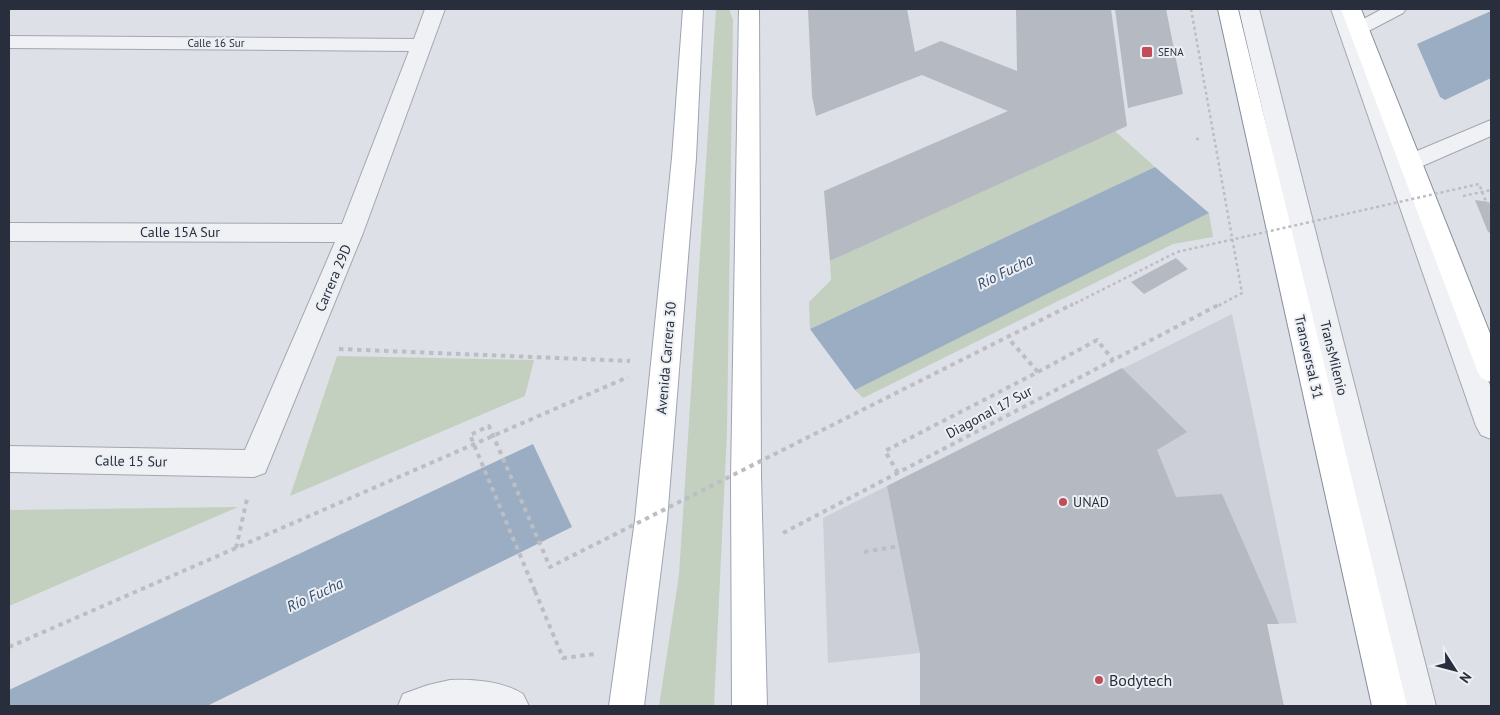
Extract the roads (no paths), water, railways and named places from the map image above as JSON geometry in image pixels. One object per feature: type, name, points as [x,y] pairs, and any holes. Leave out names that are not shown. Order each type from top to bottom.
[{"type":"main road","name":"Avenida Carrera 30","points":[[626,706],[651,520],[683,168],[693,9]]},
{"type":"main road","points":[[749,9],[747,552],[750,706]]},
{"type":"main road","name":"Transversal 31","points":[[1228,9],[1390,706]]},
{"type":"main road","points":[[1355,19],[1491,370]]},
{"type":"street","name":"Carrera 29D","points":[[254,464],[351,233],[435,9]]},
{"type":"street","name":"TransMilenio","points":[[1249,9],[1419,706]]},
{"type":"street","points":[[1341,9],[1491,426]]},
{"type":"street","points":[[1355,19],[1396,9]]},
{"type":"street","name":"Calle 16 Sur","points":[[9,42],[423,45]]},
{"type":"street","points":[[1410,163],[1491,127]]},
{"type":"street","name":"Calle 15A Sur","points":[[9,232],[351,233]]},
{"type":"street","name":"Calle 15 Sur","points":[[9,459],[254,464]]},
{"type":"street","points":[[415,706],[436,700],[468,696],[512,706]]},
{"type":"water","points":[[1491,11],[1491,78],[1445,100],[1440,97],[1417,44]]},
{"type":"water","name":"Río Fucha","points":[[1155,167],[1209,213],[855,390],[810,329]]},
{"type":"water","name":"Río Fucha","points":[[533,444],[572,527],[207,706],[9,706],[9,690]]},
{"type":"place","name":"SENA","points":[[1147,52]]},
{"type":"place","name":"UNAD","points":[[1063,502]]},
{"type":"place","name":"Bodytech","points":[[1099,680]]}]
